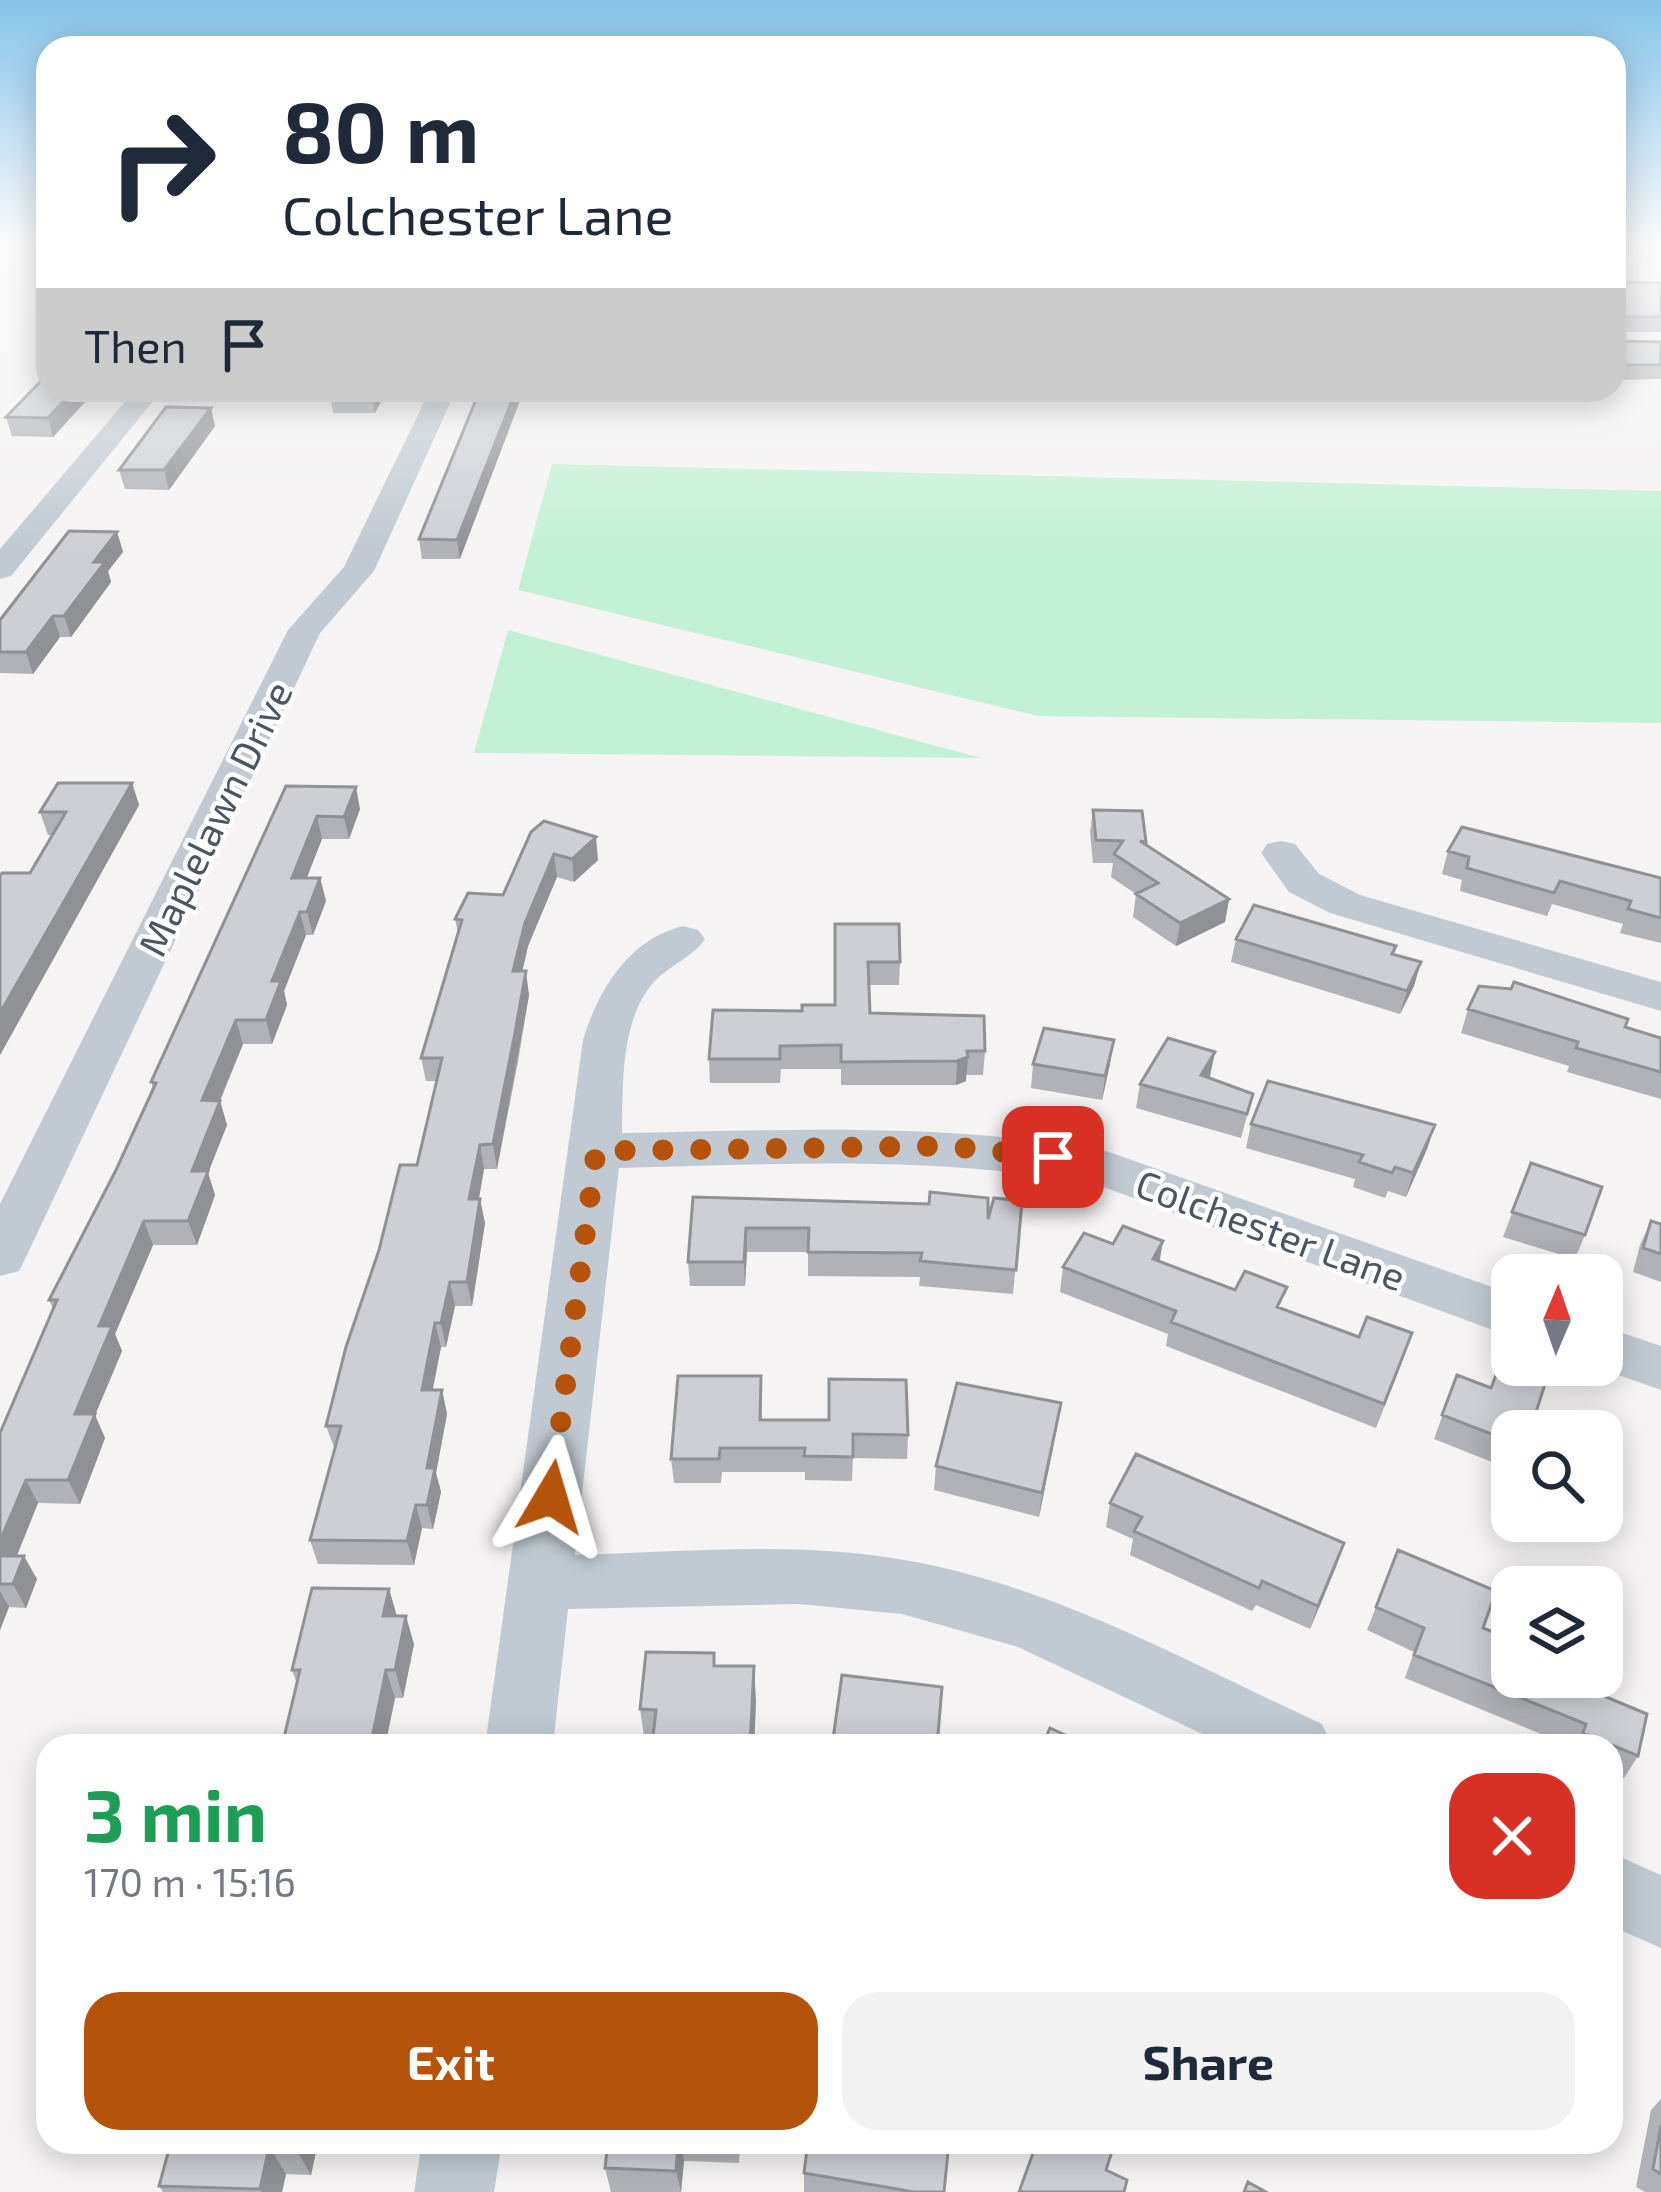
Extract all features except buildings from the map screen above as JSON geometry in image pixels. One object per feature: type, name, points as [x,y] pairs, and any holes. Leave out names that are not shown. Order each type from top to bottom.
[{"type":"street","points":[[0,569],[139,402]]},
{"type":"street","name":"Maplelawn Drive","points":[[0,1257],[305,630],[358,571],[436,402]]},
{"type":"street","points":[[1281,853],[1304,883],[1346,904],[1661,998]]},
{"type":"street","points":[[521,1734],[596,1151],[603,1060],[614,1012],[634,977],[683,939]]},
{"type":"street","name":"Colchester Lane","points":[[596,1151],[946,1146],[1053,1157],[1106,1169],[1491,1308]]},
{"type":"street","points":[[1623,1354],[1661,1368]]},
{"type":"street","points":[[540,1583],[815,1580],[950,1597],[1019,1618],[1272,1734]]},
{"type":"street","points":[[1623,1895],[1661,1912]]},
{"type":"street","points":[[454,2192],[460,2154]]},
{"type":"green space","points":[[552,464],[1661,491],[1661,723],[1038,716],[518,590]]},
{"type":"green space","points":[[508,630],[981,758],[474,753]]},
{"type":"route","points":[[551,1497],[596,1151],[946,1146],[1053,1157]]}]
